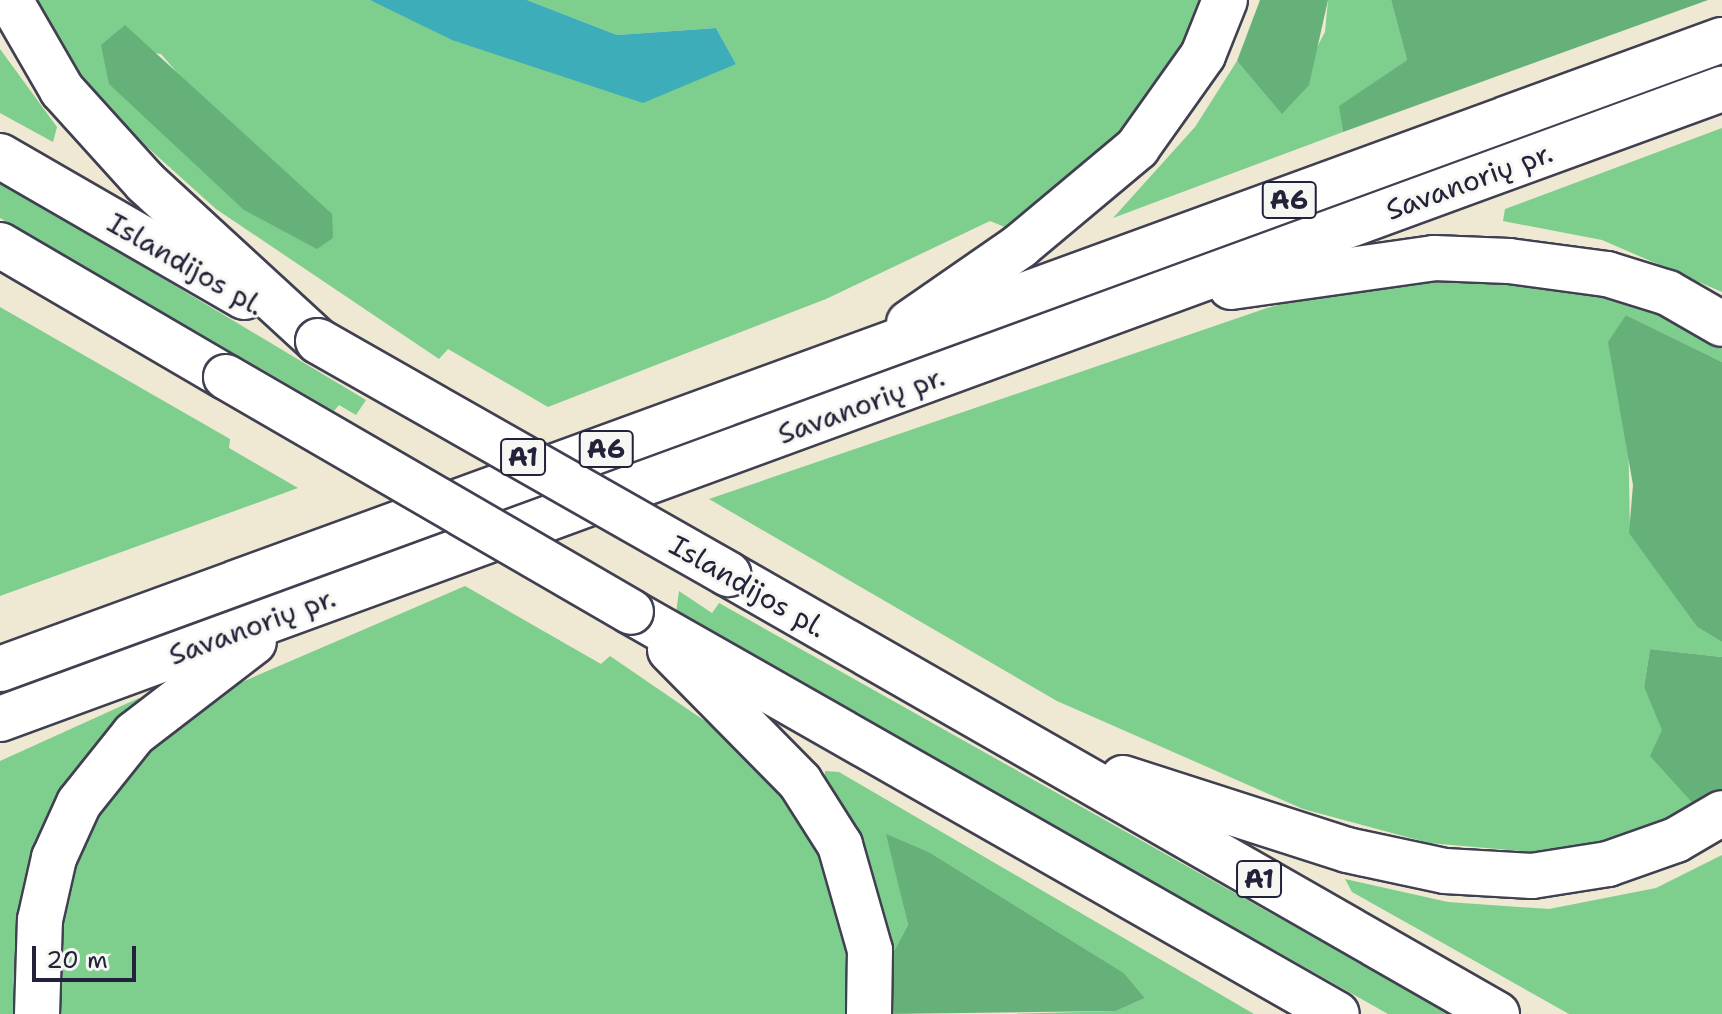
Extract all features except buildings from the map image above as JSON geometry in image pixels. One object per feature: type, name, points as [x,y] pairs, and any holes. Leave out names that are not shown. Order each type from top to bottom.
[{"type":"highway","points":[[10,0],[62,90],[145,182],[318,341]]},
{"type":"highway","points":[[856,361],[1106,179],[1137,148],[1203,55],[1225,0]]},
{"type":"highway","name":"Savanorių pr.","points":[[0,669],[856,361],[1722,40]]},
{"type":"highway","name":"Savanorių pr.","points":[[0,719],[1722,89]]},
{"type":"highway","name":"Islandijos pl.","points":[[0,156],[1497,1014]]},
{"type":"highway","points":[[0,245],[631,612],[1337,1014]]},
{"type":"highway","points":[[1142,301],[1434,258],[1509,261],[1607,274],[1668,293],[1722,324]]},
{"type":"highway","points":[[37,1014],[40,920],[54,858],[79,803],[134,734],[304,607]]},
{"type":"highway","points":[[631,612],[800,782],[840,845],[870,950],[869,1014]]},
{"type":"highway","points":[[1021,743],[1262,826],[1445,871],[1532,876],[1608,864],[1676,840],[1722,813]]},
{"type":"green space","points":[[25,0],[370,0],[499,54],[736,64],[716,28],[617,35],[527,0],[1212,0],[1120,150],[1012,230],[990,221],[826,299],[548,407],[448,349],[439,359],[216,209],[86,92]],"holes":[[[101,45],[161,54],[199,98]]]},
{"type":"green space","points":[[1260,0],[1328,0],[1309,85],[1282,114],[1237,61]]},
{"type":"green space","points":[[1328,0],[1391,0],[1407,60],[1340,106],[1343,132],[1113,218],[1195,127],[1237,61],[1282,113],[1325,32]]},
{"type":"green space","points":[[1391,0],[1708,0],[1343,132],[1339,106],[1407,60]]},
{"type":"green space","points":[[125,25],[332,214],[333,238],[317,249],[244,210],[109,84],[101,45]]},
{"type":"green space","points":[[0,49],[57,127],[53,142],[0,113]]},
{"type":"green space","points":[[1722,128],[1722,292],[1602,240],[1503,221],[1505,209]]},
{"type":"green space","points":[[0,181],[366,400],[356,415],[339,405],[334,411],[0,218]]},
{"type":"green space","points":[[1445,272],[1591,288],[1655,310],[1722,349],[1722,362],[1626,315],[1630,533],[1697,627],[1722,642],[1722,657],[1650,649],[1644,687],[1698,809],[1639,842],[1533,852],[1429,843],[1303,809],[1057,701],[709,499],[1267,308],[1368,281]]},
{"type":"green space","points":[[0,307],[230,439],[229,448],[298,488],[0,596]]},
{"type":"green space","points":[[1626,315],[1722,362],[1722,642],[1697,627],[1629,533],[1633,485],[1608,342]]},
{"type":"green space","points":[[465,586],[601,664],[610,656],[724,734],[792,806],[829,874],[846,935],[846,1014],[53,1014],[58,884],[124,768],[207,697]]},
{"type":"green space","points":[[679,591],[712,613],[719,603],[1450,1014],[1388,1014],[676,613]]},
{"type":"green space","points":[[1650,649],[1722,657],[1722,793],[1698,809],[1650,756],[1662,730],[1644,687]]},
{"type":"green space","points":[[139,698],[145,705],[54,810],[23,891],[15,967],[23,1014],[0,1014],[0,761]]},
{"type":"green space","points":[[825,771],[839,772],[1254,1014],[1004,1014],[1116,1011],[1145,998],[1124,973],[929,852],[887,835],[908,925],[888,962],[880,898],[852,823],[824,787]]},
{"type":"green space","points":[[886,834],[929,852],[1124,973],[1145,998],[1116,1011],[886,1014],[888,962],[908,925]]},
{"type":"green space","points":[[1722,855],[1722,1014],[1569,1014],[1352,892],[1345,879],[1448,902],[1549,909],[1656,888]]},
{"type":"water","points":[[370,0],[527,0],[617,35],[716,28],[736,64],[643,103],[452,40]]}]
